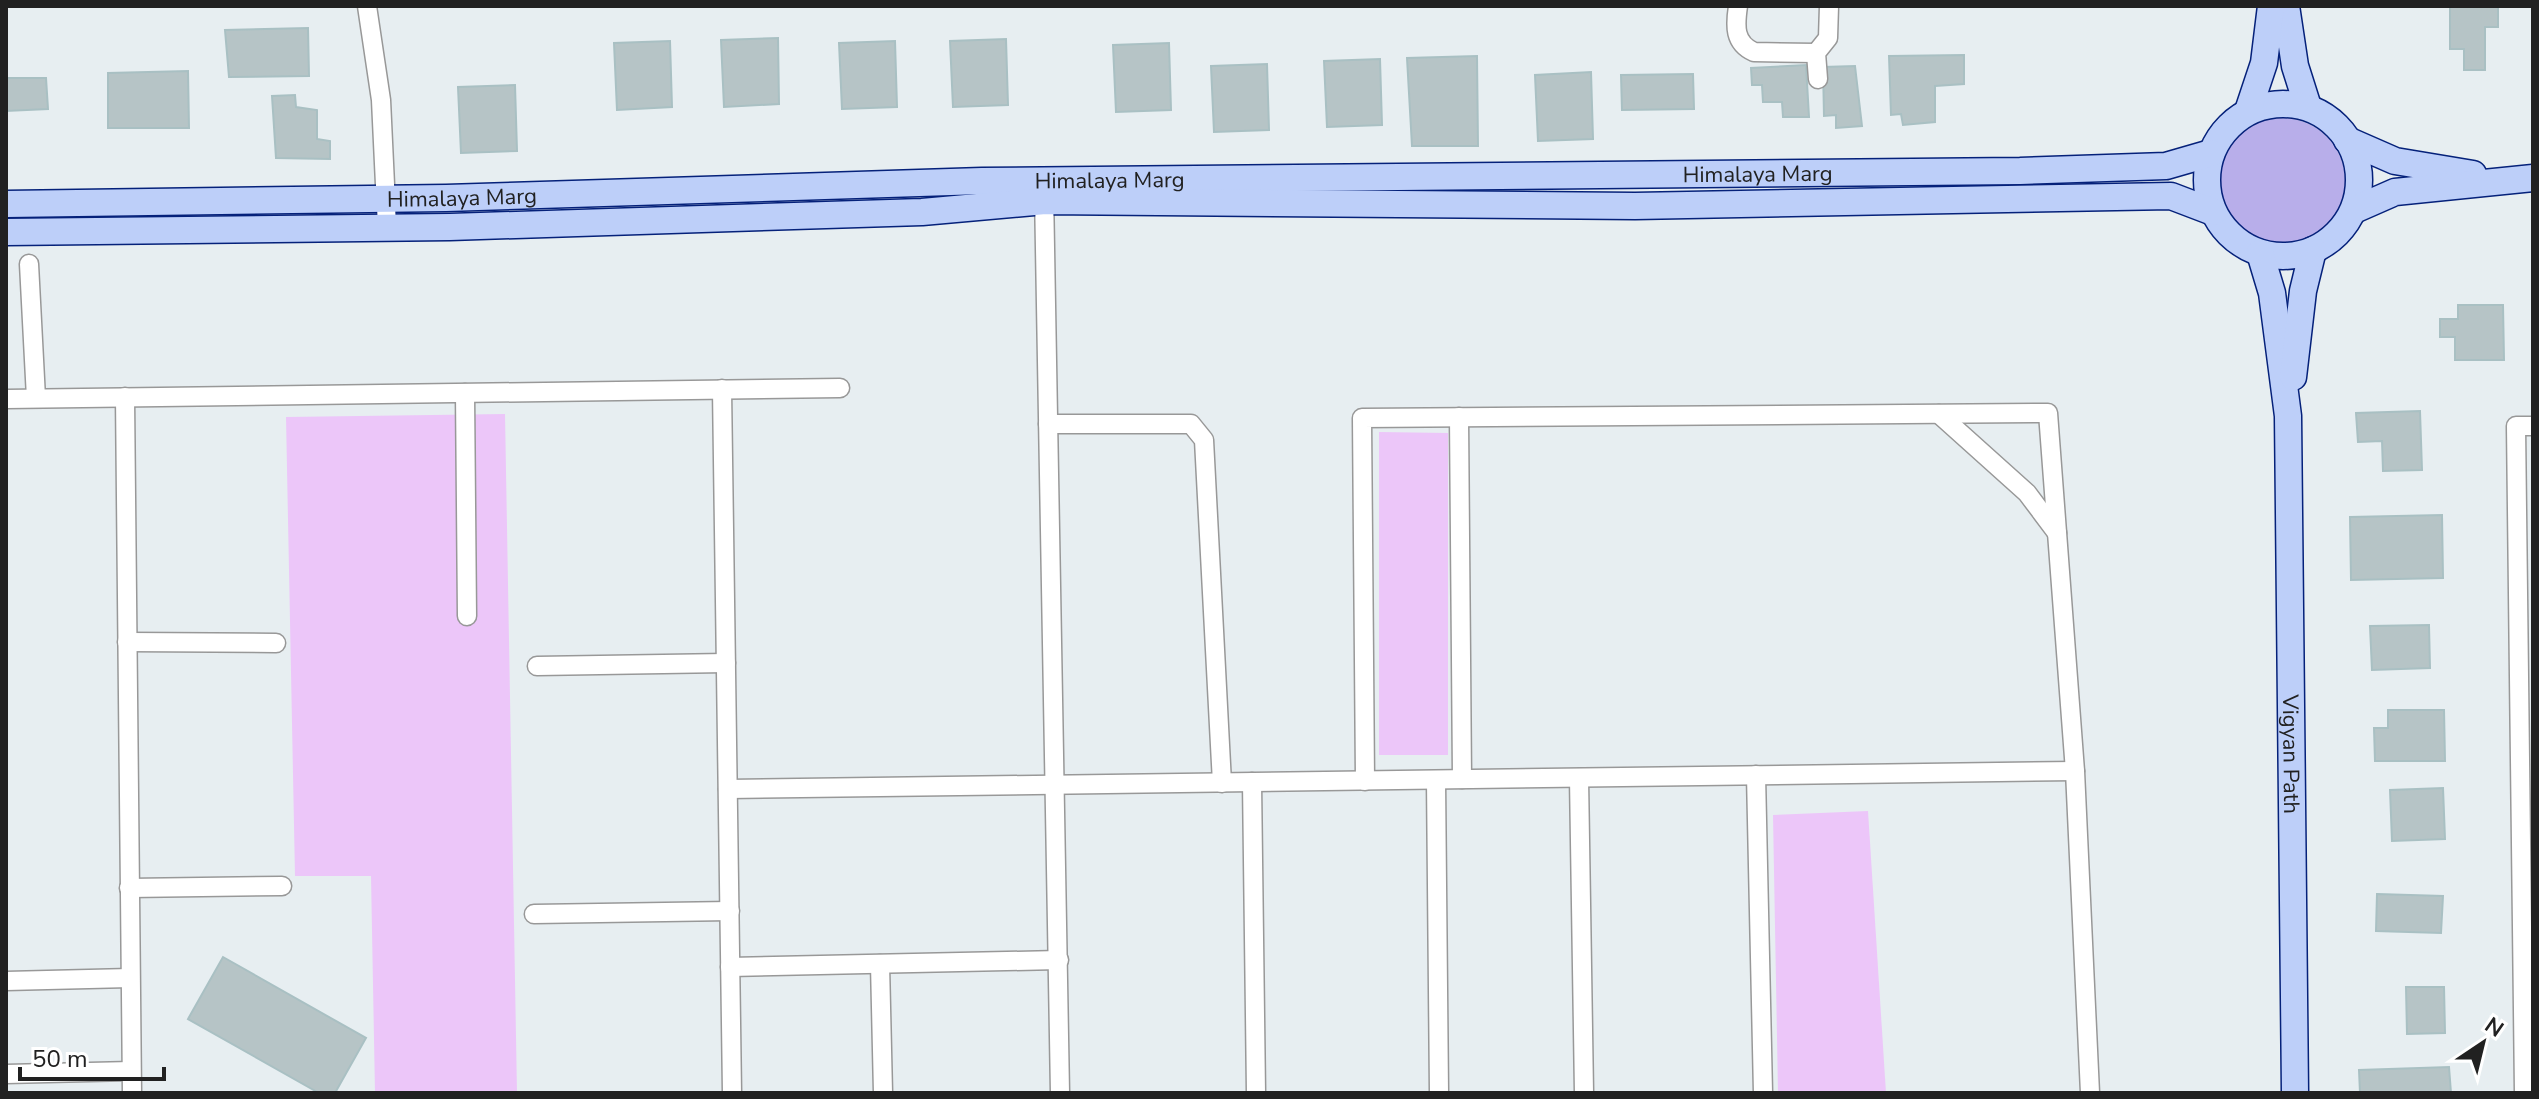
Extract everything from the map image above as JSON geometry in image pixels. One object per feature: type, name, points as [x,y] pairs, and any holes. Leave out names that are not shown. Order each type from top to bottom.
[{"type":"main road","points":[[2248,111],[2264,63],[2271,6]]},
{"type":"main road","points":[[2286,6],[2295,66],[2308,107]]},
{"type":"main road","points":[[2279,103],[2308,107],[2335,123],[2354,151],[2360,176],[2354,210],[2340,232],[2313,250],[2287,256],[2260,253],[2231,236],[2213,212],[2206,183],[2211,153],[2226,128],[2248,111],[2279,103]]},
{"type":"main road","points":[[2347,140],[2395,161],[2504,179]]},
{"type":"main road","name":"Himalaya Marg","points":[[6,204],[1044,191],[2020,171],[2166,166],[2211,153]]},
{"type":"main road","points":[[2354,210],[2395,192],[2533,178]]},
{"type":"main road","name":"Himalaya Marg","points":[[6,232],[387,227],[922,212],[1044,191],[1635,206],[2171,196],[2213,212]]},
{"type":"main road","name":"Vigyan Path","points":[[2288,416],[2303,291],[2313,250]]},
{"type":"main road","name":"Vigyan Path","points":[[2260,253],[2272,293],[2288,416],[2295,1093]]},
{"type":"street","points":[[367,6],[381,100],[387,227]]},
{"type":"street","points":[[1738,6],[1737,35],[1747,49],[1754,52],[1816,53]]},
{"type":"street","points":[[1818,79],[1816,53],[1828,38],[1829,6]]},
{"type":"street","points":[[1044,191],[1060,1093]]},
{"type":"street","points":[[29,264],[36,398]]},
{"type":"street","points":[[6,399],[840,388]]},
{"type":"street","points":[[722,389],[732,1093]]},
{"type":"street","points":[[465,393],[467,616]]},
{"type":"street","points":[[125,397],[132,1093]]},
{"type":"street","points":[[1365,781],[1362,418],[2048,413],[2075,771],[2090,1093]]},
{"type":"street","points":[[1939,414],[2027,493],[2057,533]]},
{"type":"street","points":[[1459,417],[1462,779]]},
{"type":"street","points":[[1048,424],[1191,424],[1204,440],[1222,783]]},
{"type":"street","points":[[2524,1093],[2526,615],[2516,426],[2533,426]]},
{"type":"street","points":[[127,642],[276,643]]},
{"type":"street","points":[[537,666],[726,663]]},
{"type":"street","points":[[728,789],[2075,771]]},
{"type":"street","points":[[1756,775],[1763,1093]]},
{"type":"street","points":[[1579,778],[1584,1093]]},
{"type":"street","points":[[1436,780],[1439,1093]]},
{"type":"street","points":[[1252,782],[1256,1093]]},
{"type":"street","points":[[129,888],[282,886]]},
{"type":"street","points":[[534,914],[730,911]]},
{"type":"street","points":[[730,967],[1058,960]]},
{"type":"street","points":[[880,964],[883,1093]]},
{"type":"street","points":[[6,981],[130,978]]},
{"type":"street","points":[[6,1074],[131,1071]]},
{"type":"shaded area","points":[[2282,118],[2306,123],[2326,137],[2340,157],[2345,181],[2340,205],[2326,225],[2306,239],[2282,244],[2258,239],[2238,225],[2224,205],[2219,181],[2224,157],[2238,137],[2258,123]]},
{"type":"shaded area","points":[[505,414],[517,1093],[375,1093],[371,876],[295,876],[286,417]]},
{"type":"shaded area","points":[[1379,432],[1448,433],[1448,755],[1379,755]]},
{"type":"shaded area","points":[[1868,811],[1886,1093],[1778,1093],[1773,815]]},
{"type":"building","points":[[2450,6],[2498,6],[2498,27],[2485,27],[2485,70],[2464,70],[2464,49],[2450,49]]},
{"type":"building","points":[[308,28],[309,76],[229,77],[225,30]]},
{"type":"building","points":[[778,38],[779,104],[724,107],[721,40]]},
{"type":"building","points":[[1006,39],[1008,105],[953,107],[950,41]]},
{"type":"building","points":[[670,41],[672,107],[617,110],[614,43]]},
{"type":"building","points":[[895,41],[897,107],[842,109],[839,43]]},
{"type":"building","points":[[1169,43],[1171,110],[1116,112],[1113,45]]},
{"type":"building","points":[[1964,55],[1964,84],[1935,86],[1935,122],[1903,125],[1901,114],[1891,115],[1889,56]]},
{"type":"building","points":[[1477,56],[1478,146],[1412,146],[1407,58]]},
{"type":"building","points":[[1380,59],[1382,125],[1327,127],[1324,61]]},
{"type":"building","points":[[1267,64],[1269,130],[1214,132],[1211,66]]},
{"type":"building","points":[[1806,65],[1809,117],[1783,117],[1782,102],[1763,102],[1762,85],[1752,85],[1751,68]]},
{"type":"building","points":[[1855,66],[1862,126],[1836,128],[1836,115],[1824,116],[1823,67]]},
{"type":"building","points":[[188,71],[189,128],[108,128],[108,73]]},
{"type":"building","points":[[1591,72],[1593,139],[1538,141],[1535,75]]},
{"type":"building","points":[[1693,74],[1694,109],[1622,110],[1621,75]]},
{"type":"building","points":[[6,78],[46,78],[48,109],[6,111]]},
{"type":"building","points":[[515,85],[517,151],[461,153],[458,87]]},
{"type":"building","points":[[295,95],[296,107],[317,110],[317,139],[330,141],[330,159],[276,158],[272,96]]},
{"type":"building","points":[[2458,305],[2503,305],[2504,360],[2455,360],[2455,337],[2440,337],[2440,319],[2458,319]]},
{"type":"building","points":[[2420,411],[2422,470],[2383,471],[2382,441],[2358,442],[2356,413]]},
{"type":"building","points":[[2442,515],[2443,578],[2351,580],[2350,517]]},
{"type":"building","points":[[2429,625],[2430,668],[2372,670],[2370,626]]},
{"type":"building","points":[[2388,710],[2444,710],[2445,761],[2375,761],[2374,728],[2388,728]]},
{"type":"building","points":[[2443,788],[2445,839],[2392,841],[2390,790]]},
{"type":"building","points":[[2377,894],[2443,896],[2441,933],[2376,931]]},
{"type":"building","points":[[223,957],[366,1038],[335,1093],[319,1093],[188,1019]]},
{"type":"building","points":[[2406,987],[2444,987],[2445,1033],[2407,1034]]},
{"type":"building","points":[[2449,1067],[2451,1093],[2360,1093],[2359,1070]]}]
